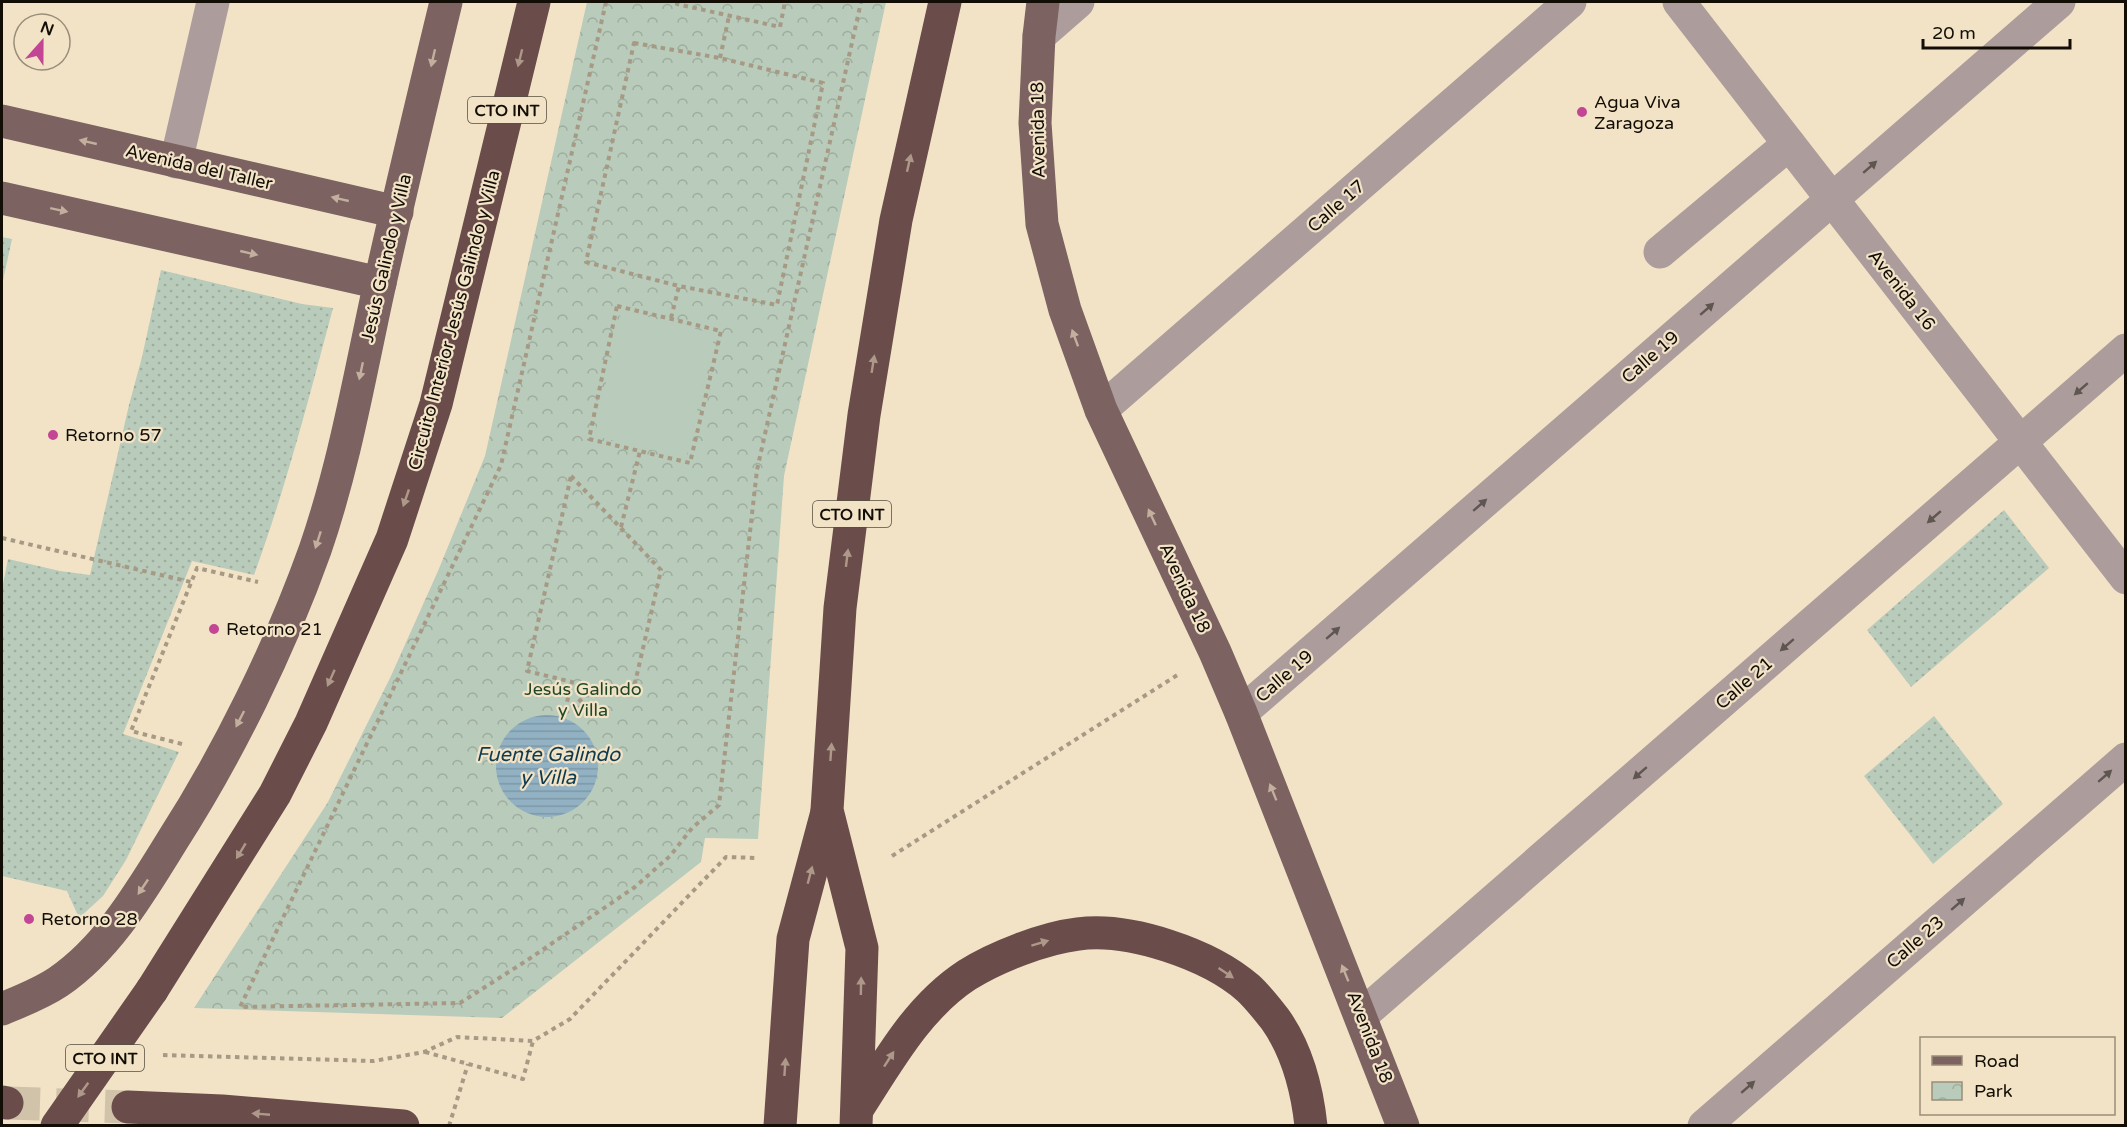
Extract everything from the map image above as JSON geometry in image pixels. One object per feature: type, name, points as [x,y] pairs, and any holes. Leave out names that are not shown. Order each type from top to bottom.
[{"type":"highway","name":"Circuito Interior Jesús Galindo y Villa","points":[[57,1125],[152,990],[275,794],[311,723],[392,539],[436,404],[534,2]]},
{"type":"highway","name":"CTO INT","points":[[857,1117],[862,948],[827,810],[840,609],[864,414],[896,220],[945,2]]},
{"type":"highway","points":[[780,1125],[793,939],[827,810]]},
{"type":"highway","points":[[857,1117],[905,1034],[936,1001],[967,975],[1038,942],[1078,933],[1120,933],[1166,945],[1212,964],[1248,988],[1275,1020],[1295,1056],[1308,1095],[1311,1125]]},
{"type":"highway","points":[[128,1107],[222,1111],[403,1125]]},
{"type":"main road","name":"Jesús Galindo y Villa","points":[[16,1003],[59,981],[100,944],[142,889],[186,820],[222,755],[259,682],[300,591],[336,484],[380,283],[446,2]]},
{"type":"main road","points":[[1039,36],[1043,2]]},
{"type":"main road","name":"Avenida 18","points":[[1039,36],[1035,123],[1042,224],[1065,310],[1101,410],[1215,652],[1241,713],[1404,1125]]},
{"type":"main road","name":"Avenida del Taller","points":[[2,121],[397,212]]},
{"type":"main road","points":[[2,198],[380,283]]},
{"type":"street","points":[[176,162],[213,2]]},
{"type":"street","points":[[1039,36],[1078,2]]},
{"type":"street","name":"Calle 17","points":[[1101,410],[1570,2]]},
{"type":"street","name":"Avenida 16","points":[[1679,2],[2126,578]]},
{"type":"street","name":"Calle 19","points":[[1241,713],[2060,2]]},
{"type":"street","points":[[1660,252],[1789,144]]},
{"type":"street","name":"Calle 21","points":[[1362,1015],[2126,350]]},
{"type":"street","name":"Calle 23","points":[[1704,1125],[2126,759]]},
{"type":"path","points":[[606,2],[501,465],[240,1007],[460,1003],[634,887],[669,856],[693,828],[719,805],[757,470],[861,2]]},
{"type":"path","points":[[678,2],[678,4],[780,27],[785,2]]},
{"type":"path","points":[[720,58],[729,16]]},
{"type":"path","points":[[634,43],[720,58],[823,83],[777,305],[679,286],[586,262],[634,43]]},
{"type":"path","points":[[670,318],[679,286]]},
{"type":"path","points":[[617,306],[670,318],[721,331],[690,463],[589,439],[617,306]]},
{"type":"path","points":[[621,528],[640,451]]},
{"type":"path","points":[[571,476],[621,528],[660,570],[632,696],[596,687],[564,714],[572,682],[527,671],[571,476]]},
{"type":"path","points":[[2,538],[191,582]]},
{"type":"path","points":[[222,755],[131,731],[197,568],[300,591]]},
{"type":"path","points":[[892,856],[1215,652]]},
{"type":"path","points":[[163,1056],[374,1061],[424,1052],[457,1037],[533,1041],[570,1019],[726,856],[758,858]]},
{"type":"path","points":[[424,1052],[523,1079],[533,1041]]},
{"type":"path","points":[[449,1125],[468,1064]]},
{"type":"green space","name":"Jesús Galindo y Villa","points":[[587,2],[886,2],[784,476],[758,839],[705,838],[701,862],[502,1018],[194,1008],[328,802],[390,678],[438,571],[485,456]]},
{"type":"green space","points":[[2,237],[12,239],[2,285]]},
{"type":"green space","points":[[161,270],[302,304],[333,308],[287,476],[254,575],[192,561],[123,734],[179,752],[126,860],[103,896],[79,918],[67,891],[2,876],[2,589],[8,559],[60,571],[90,575]]},
{"type":"green space","points":[[621,310],[715,334],[686,458],[595,436]]},
{"type":"green space","points":[[2004,510],[2049,568],[1911,687],[1867,630]]},
{"type":"green space","points":[[1934,716],[2003,804],[1933,864],[1864,776]]},
{"type":"water","name":"Fuente Galindo y Villa","points":[[547,715],[567,719],[583,730],[594,746],[598,766],[594,786],[583,802],[567,813],[547,817],[527,813],[511,802],[500,786],[496,766],[500,746],[511,730],[527,719]]},
{"type":"tunnel","points":[[7,1103],[128,1107]]},
{"type":"place","name":"Agua Viva Zaragoza","points":[[1582,112]]},
{"type":"place","name":"Retorno 57","points":[[53,435]]},
{"type":"place","name":"Retorno 21","points":[[214,629]]},
{"type":"place","name":"Retorno 28","points":[[29,919]]}]
